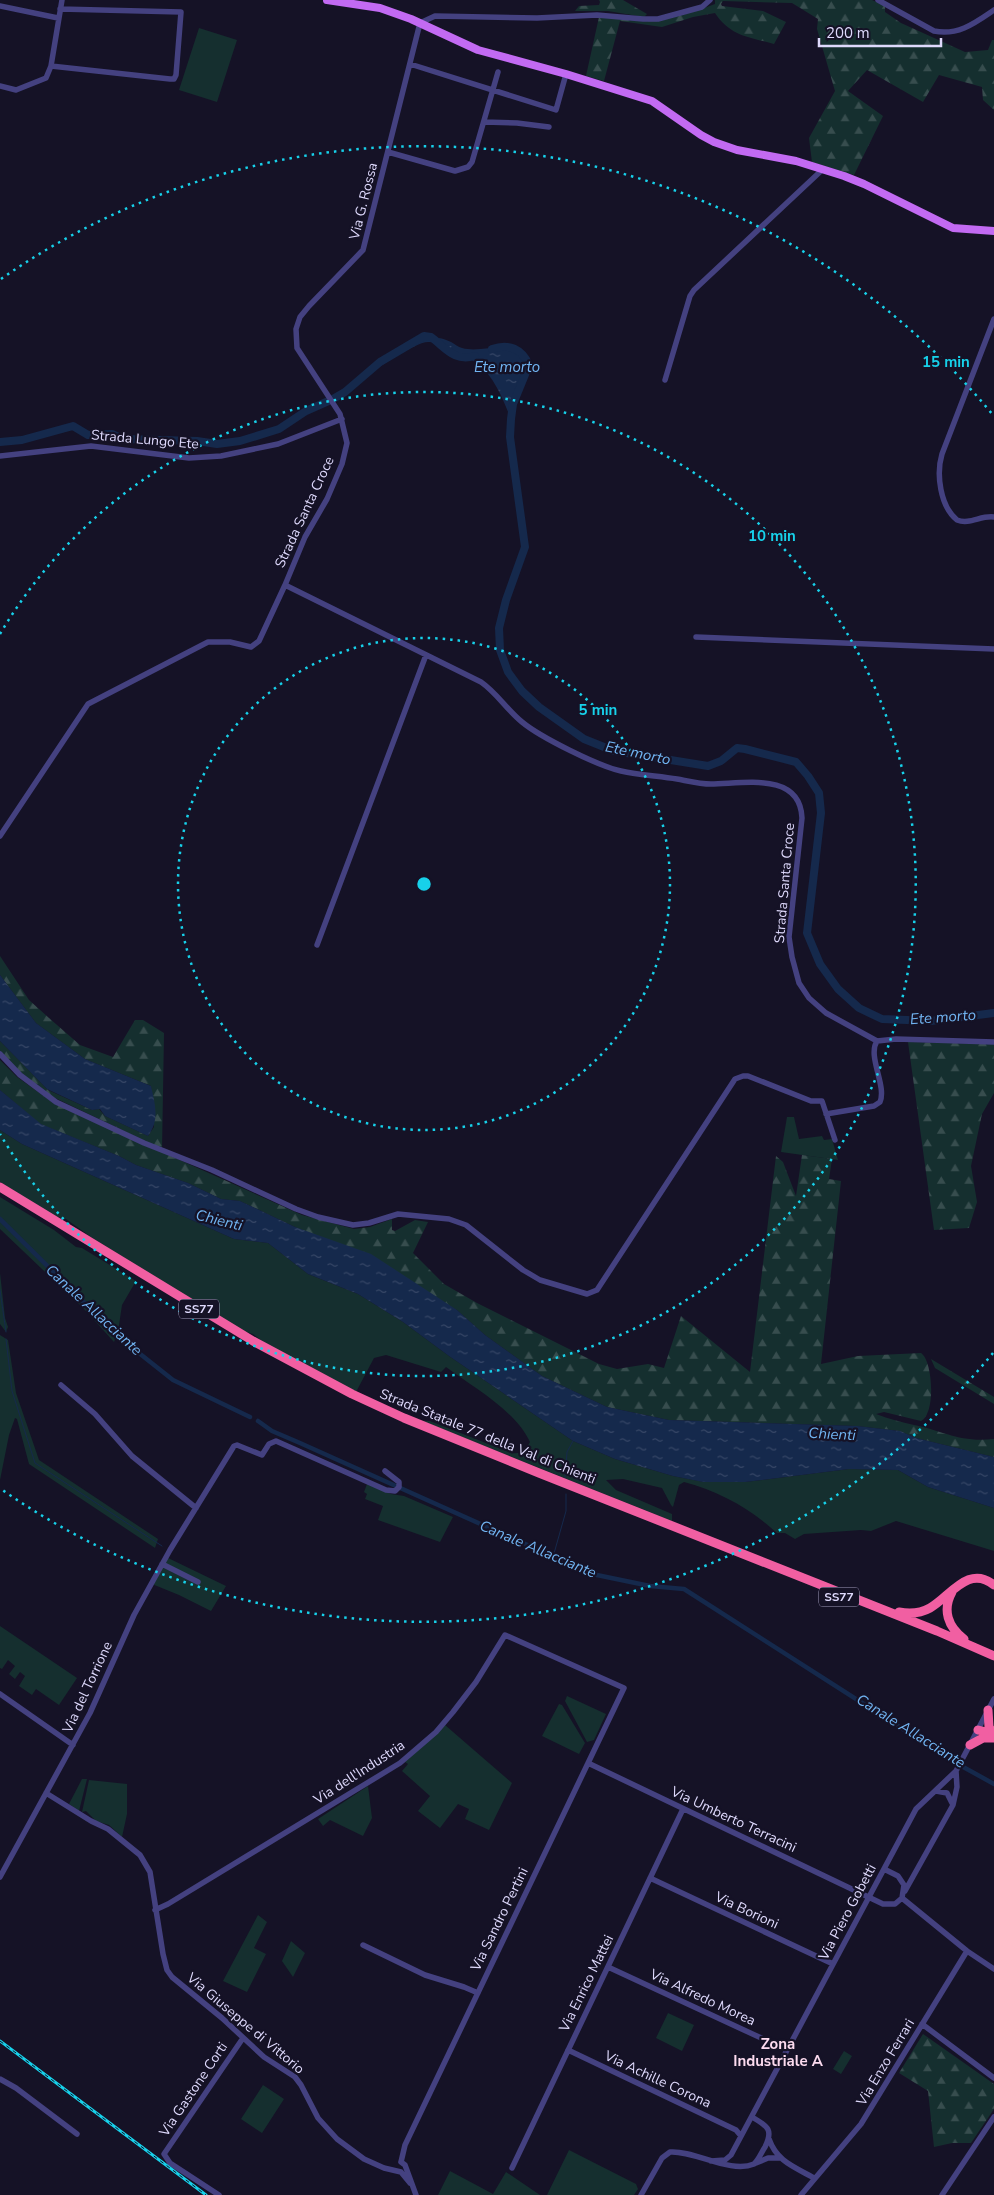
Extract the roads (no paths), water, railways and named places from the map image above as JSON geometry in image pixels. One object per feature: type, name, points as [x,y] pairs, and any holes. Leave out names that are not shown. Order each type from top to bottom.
[{"type":"highway","name":"Strada Statale 77 della Val di Chienti","points":[[0,1187],[252,1341],[407,1422]]},
{"type":"highway","name":"Strada Statale 77 della Val di Chienti","points":[[0,1193],[273,1359],[331,1390],[993,1658]]},
{"type":"highway","name":"Strada Statale 77 della Val di Chienti","points":[[690,1536],[808,1579],[944,1634],[993,1658]]},
{"type":"highway","points":[[808,1579],[826,1583],[893,1610],[908,1613],[922,1612],[932,1608],[964,1581],[973,1579],[987,1581],[994,1585]]},
{"type":"highway","points":[[954,1588],[947,1602],[946,1612],[952,1627],[963,1638],[993,1658]]},
{"type":"highway","points":[[988,1710],[989,1727],[992,1736]]},
{"type":"highway","points":[[978,1730],[992,1736]]},
{"type":"highway","points":[[970,1745],[992,1736]]},
{"type":"main road","points":[[327,0],[380,8],[420,23],[478,50],[566,74],[652,102],[714,142],[737,150],[796,161],[864,184],[941,224],[962,230],[994,231]]},
{"type":"street","points":[[0,86],[16,90],[43,80],[49,75],[62,0]]},
{"type":"street","points":[[420,23],[435,16],[537,18],[597,15],[643,19],[658,18],[702,7],[710,0]]},
{"type":"street","points":[[878,0],[934,31],[944,33],[960,31],[994,10]]},
{"type":"street","points":[[0,6],[58,18]]},
{"type":"street","points":[[51,66],[174,79],[181,12],[60,9]]},
{"type":"street","name":"Via G. Rossa","points":[[341,416],[297,348],[296,329],[300,317],[309,306],[363,250],[420,23]]},
{"type":"street","points":[[410,64],[556,110],[566,74]]},
{"type":"street","points":[[388,152],[455,171],[461,170],[472,162],[498,72]]},
{"type":"street","points":[[484,122],[550,127]]},
{"type":"street","points":[[665,380],[690,296],[694,290],[822,170]]},
{"type":"street","points":[[994,319],[942,454],[938,473],[948,508],[957,520],[970,522],[990,516],[994,517]]},
{"type":"street","name":"Strada Lungo Ete","points":[[0,456],[91,446],[189,458],[221,456],[284,442],[341,416]]},
{"type":"street","name":"Strada Santa Croce","points":[[341,416],[347,443],[342,464],[327,498],[305,537],[285,585],[481,682],[491,689],[511,712],[532,730],[573,751],[619,770],[709,784],[762,781],[788,790],[801,807],[789,937],[799,983],[809,998],[826,1013],[877,1041]]},
{"type":"street","points":[[0,836],[88,704],[208,642],[230,642],[250,647],[255,645],[259,641],[285,585]]},
{"type":"street","points":[[696,637],[994,649]]},
{"type":"street","points":[[317,945],[426,655]]},
{"type":"street","points":[[826,1114],[874,1106],[880,1102],[882,1094],[874,1050],[877,1041],[896,1039],[994,1042]]},
{"type":"street","points":[[0,1054],[20,1075],[56,1102],[144,1143],[212,1170],[296,1209],[318,1217],[353,1225],[369,1223],[398,1214],[449,1219],[466,1225],[532,1276],[587,1294],[597,1290],[735,1078],[748,1076],[811,1101],[822,1101],[835,1140]]},
{"type":"street","points":[[61,1385],[95,1414],[132,1456],[196,1508]]},
{"type":"street","name":"Via del Torrione","points":[[0,1877],[1,1868],[46,1793],[95,1703],[134,1615],[162,1564],[234,1446],[239,1445],[262,1455],[273,1441],[386,1490],[395,1491],[400,1484],[398,1480],[385,1471]]},
{"type":"street","points":[[162,1564],[198,1582]]},
{"type":"street","name":"Via dell'Industria","points":[[155,1910],[168,1904],[400,1763],[436,1732],[465,1697],[505,1635],[624,1688]]},
{"type":"street","name":"Via Sandro Pertini","points":[[399,2169],[405,2145],[624,1688]]},
{"type":"street","points":[[0,1694],[73,1745]]},
{"type":"street","name":"Via Piero Gobetti","points":[[734,2149],[916,1809],[958,1767],[994,1698]]},
{"type":"street","name":"Via Umberto Terracini","points":[[588,1763],[889,1905],[898,1902],[902,1898]]},
{"type":"street","points":[[958,1767],[953,1805],[904,1891],[902,1898],[967,1951],[994,1969]]},
{"type":"street","points":[[936,1790],[947,1793],[952,1798],[953,1805]]},
{"type":"street","name":"Via Giuseppe di Vittorio","points":[[46,1793],[91,1821],[107,1828],[140,1855],[150,1872],[164,1962],[172,1977],[264,2057],[295,2077],[318,2118],[337,2139],[364,2159],[388,2168],[399,2169]]},
{"type":"street","name":"Via Enrico Mattei","points":[[512,2168],[683,1809]]},
{"type":"street","points":[[884,1869],[900,1878],[904,1891]]},
{"type":"street","name":"Via Borioni","points":[[650,1878],[833,1964]]},
{"type":"street","points":[[363,1945],[425,1975],[478,1993]]},
{"type":"street","name":"Via Enzo Ferrari","points":[[801,2195],[861,2124],[967,1951]]},
{"type":"street","name":"Via Alfredo Morea","points":[[608,1967],[787,2050]]},
{"type":"street","points":[[922,2024],[994,2078]]},
{"type":"street","name":"Via Gastone Corti","points":[[219,2195],[170,2163],[164,2154],[243,2038]]},
{"type":"street","name":"Via Achille Corona","points":[[568,2050],[743,2133]]},
{"type":"street","points":[[0,2079],[16,2088],[77,2134]]},
{"type":"street","points":[[752,2117],[768,2128],[773,2150],[780,2158],[814,2178]]},
{"type":"street","points":[[942,2195],[994,2117]]},
{"type":"street","points":[[756,2162],[769,2139]]},
{"type":"street","points":[[711,2161],[728,2158],[734,2149]]},
{"type":"street","points":[[734,2149],[735,2159],[743,2165]]},
{"type":"street","points":[[641,2195],[662,2158],[673,2152],[730,2165],[749,2166],[768,2158],[780,2158]]},
{"type":"street","points":[[399,2169],[410,2183],[416,2195]]},
{"type":"water","name":"Ete morto","points":[[424,336],[445,340],[461,348],[508,347],[516,349],[523,355],[529,365],[513,404],[511,419],[497,388],[483,368],[474,361],[451,354],[431,342],[421,343],[403,352],[357,382],[380,362]]},
{"type":"water","points":[[0,975],[36,1023],[85,1059],[151,1086],[155,1118],[152,1130],[148,1136],[105,1116],[100,1109],[92,1110],[47,1089],[0,1041]]},
{"type":"water","name":"Chienti","points":[[0,1090],[41,1124],[119,1156],[136,1165],[188,1183],[221,1199],[240,1201],[295,1227],[371,1254],[457,1310],[485,1335],[542,1376],[607,1407],[669,1420],[857,1426],[900,1431],[916,1438],[994,1457],[994,1508],[928,1487],[898,1470],[849,1469],[745,1482],[703,1482],[673,1476],[615,1459],[573,1441],[403,1322],[358,1294],[308,1274],[268,1243],[234,1239],[22,1144],[0,1130]]},
{"type":"waterway","name":"Ete morto","points":[[0,442],[22,440],[73,426],[88,435],[112,434],[123,439],[197,441],[217,444],[240,441],[279,429],[306,411],[333,399],[345,392],[380,362],[424,336],[431,337],[456,356],[475,356]]},
{"type":"waterway","name":"Ete morto","points":[[492,349],[509,347],[519,351],[529,365],[513,404],[510,437],[525,547],[506,600],[499,628],[500,650],[508,672],[522,691],[539,707],[584,739],[614,751],[708,766],[721,761],[737,748],[796,762],[819,793],[821,813],[807,933],[820,964],[838,989],[859,1008],[882,1019],[931,1021],[994,1013]]},
{"type":"waterway","name":"Canale Allacciante","points":[[0,1219],[120,1338],[173,1380],[250,1417]]},
{"type":"waterway","points":[[0,1290],[6,1332]]},
{"type":"waterway","points":[[6,1339],[12,1391],[35,1463],[162,1546]]},
{"type":"waterway","name":"Canale Allacciante","points":[[258,1421],[272,1431],[592,1574],[650,1586],[684,1589],[956,1763],[994,1784]]},
{"type":"waterway","points":[[565,1478],[567,1452],[573,1441]]},
{"type":"waterway","points":[[553,1557],[566,1511],[566,1494]]},
{"type":"railway","points":[[0,2041],[206,2195]]},
{"type":"district","name":"Zona Industriale A","points":[[778,2052]]}]
